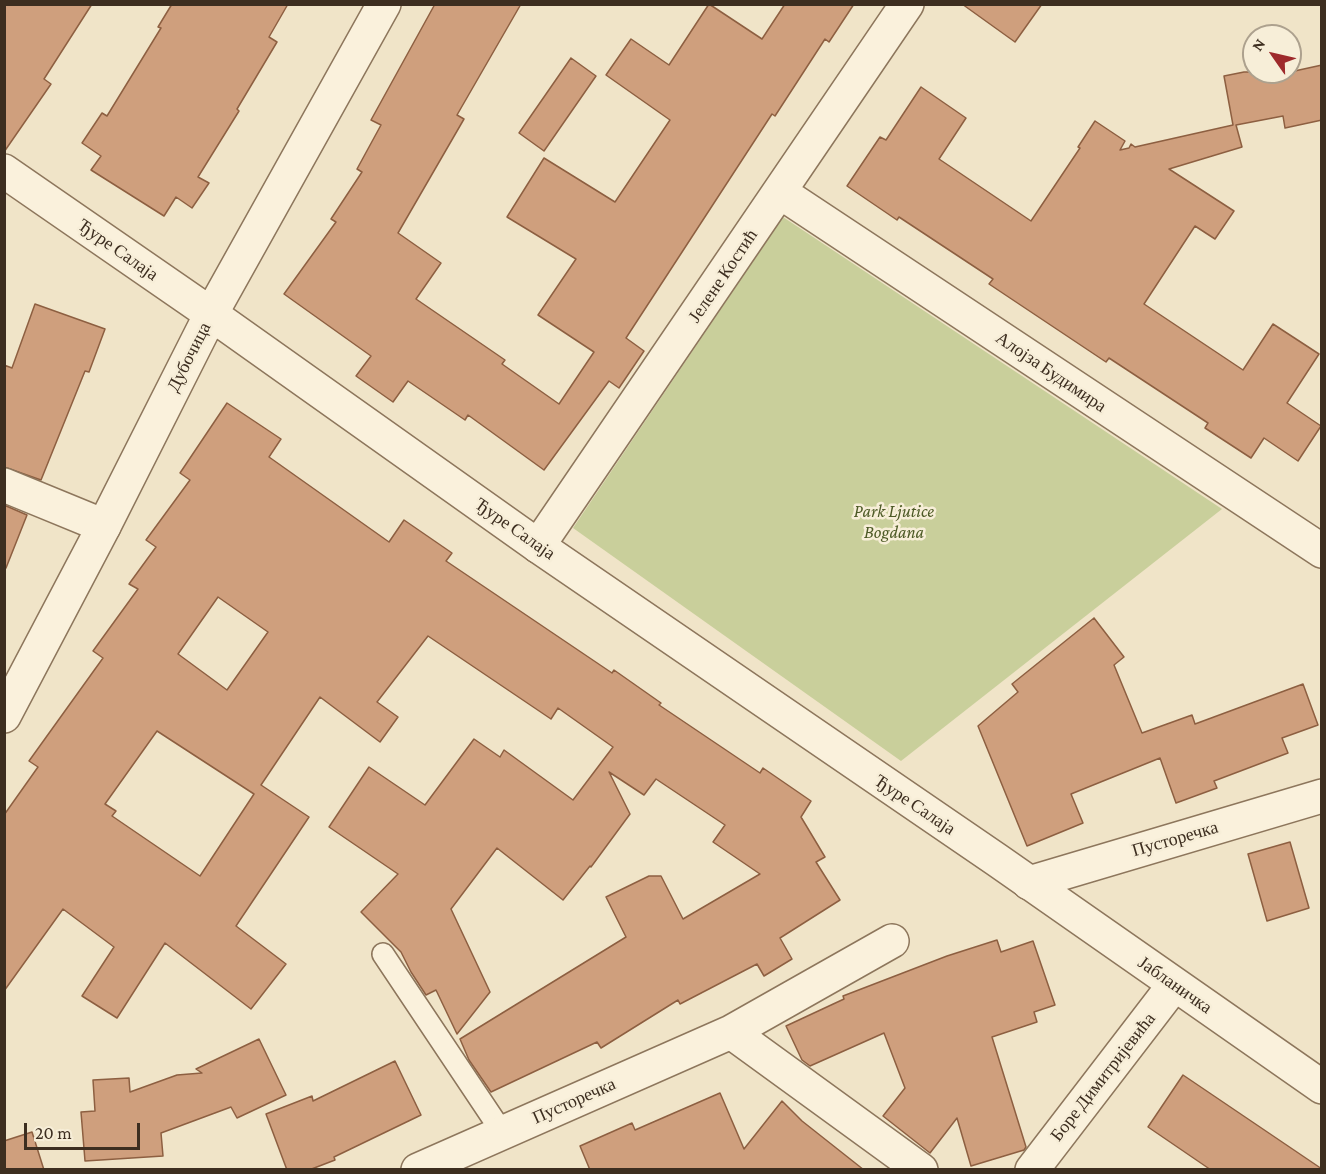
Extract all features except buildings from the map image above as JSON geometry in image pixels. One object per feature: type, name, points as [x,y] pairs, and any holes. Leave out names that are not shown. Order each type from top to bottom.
[{"type":"street","name":"Дубочица","points":[[4,716],[104,526],[210,314],[384,4]]},
{"type":"street","name":"Јелене Костић","points":[[538,546],[907,4]]},
{"type":"street","name":"Ђуре Салаја","points":[[4,171],[538,546],[1029,883]]},
{"type":"street","name":"Алојза Будимира","points":[[780,192],[1322,551]]},
{"type":"street","points":[[4,485],[104,526]]},
{"type":"street","name":"Пусторечка","points":[[1029,883],[1322,796]]},
{"type":"street","name":"Јабланичка","points":[[1029,883],[1322,1087]]},
{"type":"street","name":"Пусторечка","points":[[418,1170],[730,1032],[892,941]]},
{"type":"street","name":"Боре Димитријевића","points":[[1032,1170],[1174,985]]},
{"type":"street","points":[[730,1032],[921,1170]]},
{"type":"lane","points":[[383,954],[502,1132]]},
{"type":"green space","name":"Park Ljutice Bogdana","points":[[783,217],[1222,509],[901,761],[573,528]]}]
